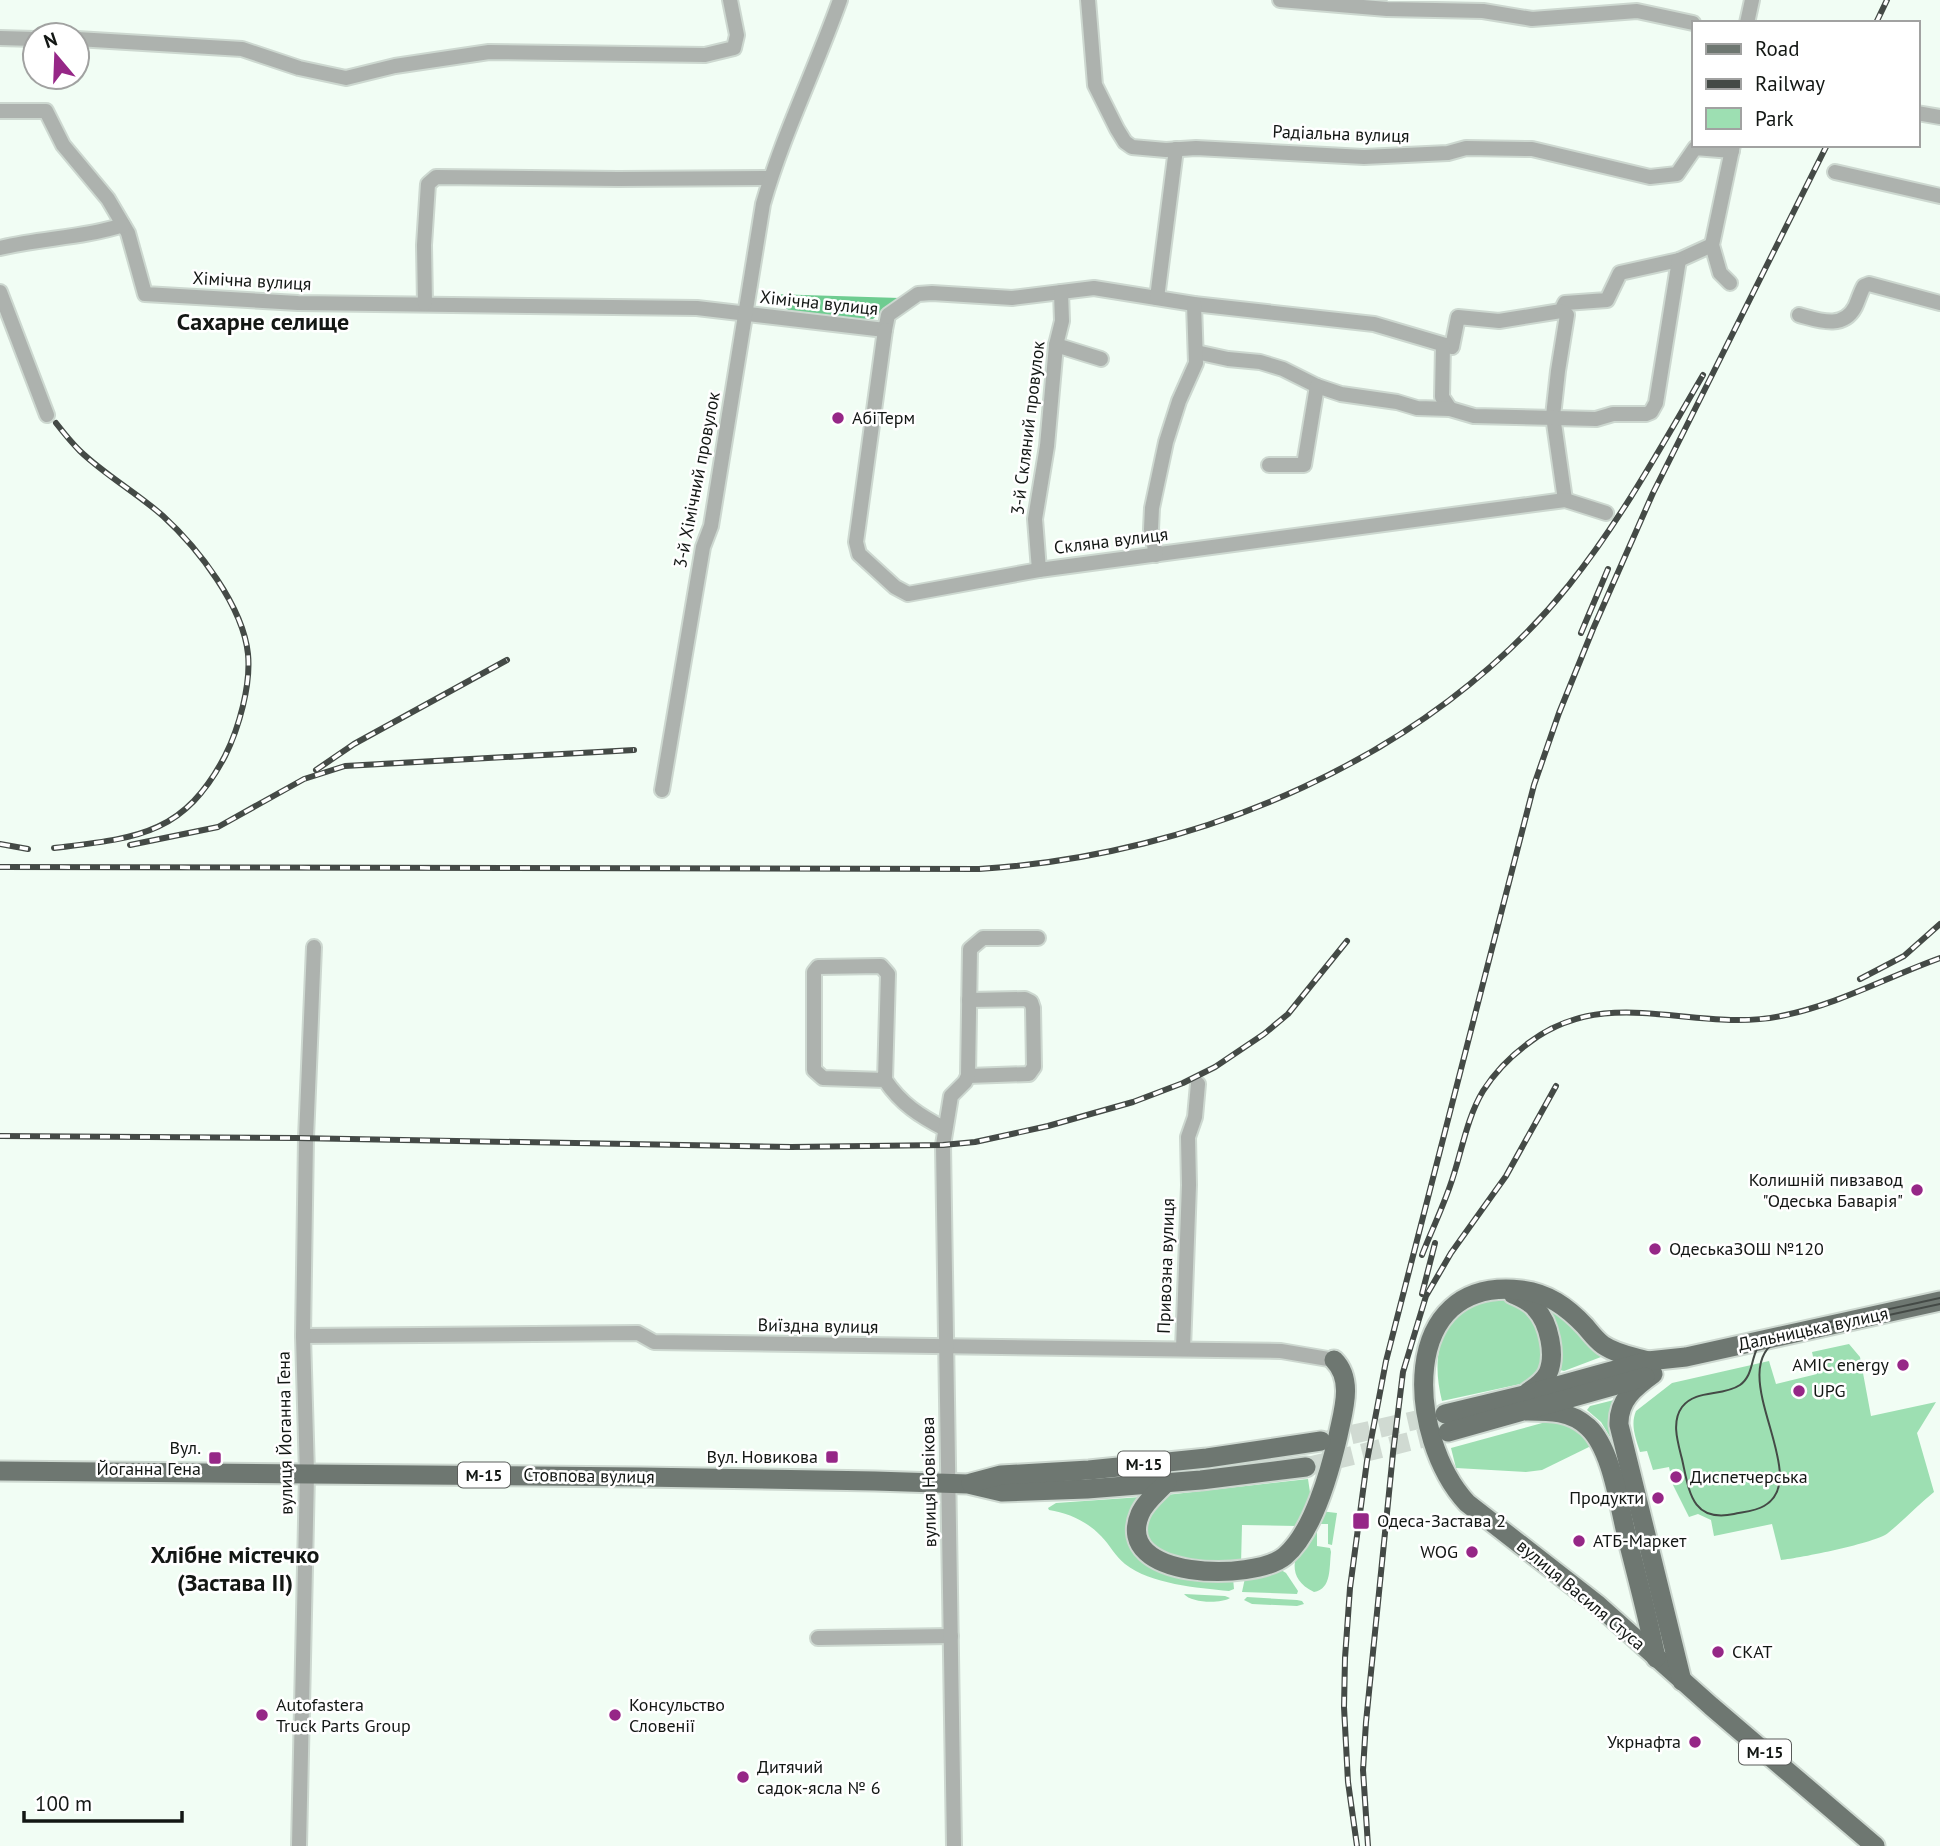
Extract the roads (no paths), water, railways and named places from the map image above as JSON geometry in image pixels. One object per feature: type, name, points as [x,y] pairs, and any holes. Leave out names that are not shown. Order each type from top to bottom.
[{"type":"main road","points":[[1502,1290],[1527,1300],[1535,1307],[1544,1322],[1550,1343],[1549,1371],[1526,1403],[1571,1416],[1590,1428],[1599,1439],[1611,1474],[1656,1658]]},
{"type":"main road","name":"вулиця Василя Стуса","points":[[1651,1368],[1604,1346],[1572,1313],[1554,1300],[1523,1290],[1474,1294],[1456,1304],[1440,1321],[1429,1341],[1424,1388],[1430,1435],[1435,1451],[1452,1485],[1467,1503],[1598,1605],[1682,1681],[1875,1846]]},
{"type":"main road","name":"Дальницька вулиця","points":[[1446,1423],[1686,1357],[1940,1301]]},
{"type":"main road","points":[[1167,1482],[1147,1503],[1137,1523],[1142,1546],[1150,1557],[1179,1567],[1225,1571],[1263,1567],[1283,1558],[1299,1539],[1332,1463],[1346,1388],[1341,1367],[1334,1360]]},
{"type":"main road","points":[[1651,1368],[1628,1395],[1620,1410],[1619,1425],[1682,1681]]},
{"type":"main road","name":"Стовпова вулиця","points":[[968,1484],[1001,1475],[1194,1460],[1321,1441]]},
{"type":"main road","name":"Стовпова вулиця","points":[[0,1471],[641,1477],[947,1483],[968,1484],[1002,1492],[1087,1489],[1306,1466]]},
{"type":"street","points":[[91,40],[242,49],[299,68],[346,78],[395,66],[489,52],[705,55],[734,48],[737,35],[730,0]]},
{"type":"street","name":"3-й Хімічний провулок","points":[[662,790],[704,547],[711,526],[763,204],[770,178],[840,0]]},
{"type":"street","name":"Радіальна вулиця","points":[[1088,0],[1095,85],[1117,130],[1132,147],[1364,157],[1448,153],[1466,148],[1532,149],[1650,177],[1677,174],[1695,148],[1732,148]]},
{"type":"street","points":[[1280,0],[1387,9],[1483,11],[1532,19],[1637,11],[1692,23]]},
{"type":"street","points":[[1747,21],[1752,0]]},
{"type":"street","points":[[0,38],[21,38]]},
{"type":"street","name":"Хімічна вулиця","points":[[0,111],[46,111],[63,145],[108,199],[123,225],[133,244],[145,294],[298,303],[697,308],[885,330],[888,315],[918,294],[1012,298],[1094,288],[1194,304],[1374,324],[1443,346]]},
{"type":"street","points":[[1919,113],[1940,117]]},
{"type":"street","points":[[1730,283],[1720,273],[1712,245],[1732,148]]},
{"type":"street","points":[[1157,298],[1176,149]]},
{"type":"street","points":[[1835,172],[1940,196]]},
{"type":"street","points":[[425,304],[424,245],[428,184],[436,177],[770,178]]},
{"type":"street","points":[[0,248],[98,232],[123,225]]},
{"type":"street","points":[[1561,311],[1565,303],[1607,300],[1620,273],[1679,260],[1712,245]]},
{"type":"street","points":[[1195,352],[1260,362],[1341,394],[1397,402],[1417,408],[1450,409],[1474,416],[1596,419],[1614,414],[1642,414],[1651,412],[1656,403],[1679,260]]},
{"type":"street","points":[[1799,315],[1829,322],[1843,319],[1854,308],[1862,290],[1869,284],[1940,303]]},
{"type":"street","points":[[0,292],[47,415]]},
{"type":"street","name":"3-й Скляний провулок","points":[[1039,569],[1035,519],[1047,446],[1056,345],[1062,321],[1060,292]]},
{"type":"street","points":[[1156,555],[1151,529],[1152,508],[1166,442],[1179,401],[1196,363],[1194,304]]},
{"type":"street","points":[[1450,409],[1442,397],[1443,346],[1452,347],[1458,317],[1499,321],[1561,311],[1567,315],[1553,416],[1565,500]]},
{"type":"street","name":"Скляна вулиця","points":[[885,330],[856,542],[859,554],[895,587],[908,594],[1039,569],[1565,500],[1606,513]]},
{"type":"street","points":[[1056,345],[1101,359]]},
{"type":"street","points":[[1269,465],[1304,465],[1317,386]]},
{"type":"street","points":[[969,1000],[1025,999],[1031,1002],[1034,1067],[1028,1074],[968,1076],[969,1000],[970,949],[983,938],[1038,938]]},
{"type":"street","name":"вулиця Йоганна Гена","points":[[299,1846],[307,1474],[303,1336],[306,1142],[314,947]]},
{"type":"street","points":[[885,1080],[823,1078],[814,1070],[814,972],[818,967],[881,966],[888,974],[885,1080],[896,1097],[913,1111],[939,1126]]},
{"type":"street","name":"вулиця Новікова","points":[[954,1846],[939,1126],[951,1096],[968,1076]]},
{"type":"street","name":"Привозна вулиця","points":[[1183,1349],[1189,1185],[1188,1137],[1195,1117],[1198,1084]]},
{"type":"street","name":"Виїздна вулиця","points":[[303,1336],[638,1334],[654,1342],[1281,1351],[1334,1360]]},
{"type":"street","points":[[818,1638],[951,1636]]},
{"type":"tunnel","points":[[1323,1441],[1443,1414]]},
{"type":"tunnel","points":[[1306,1467],[1448,1432]]},
{"type":"tram line","points":[[1940,1298],[1778,1333],[1760,1344],[1748,1375],[1740,1385],[1688,1401],[1679,1413],[1676,1433],[1694,1502],[1709,1514],[1734,1514],[1761,1508],[1777,1492],[1780,1472],[1762,1396],[1760,1372],[1765,1352],[1782,1338],[1940,1304]]},
{"type":"railway","points":[[1877,21],[1887,0]]},
{"type":"railway","points":[[1357,1846],[1348,1782],[1344,1707],[1345,1658],[1350,1588],[1367,1461],[1386,1361],[1534,785],[1593,629],[1653,493],[1826,147]]},
{"type":"railway","points":[[0,867],[979,869],[1061,860],[1144,843],[1225,819],[1304,787],[1379,747],[1449,701],[1513,646],[1569,585],[1623,509],[1703,375]]},
{"type":"railway","points":[[54,848],[133,836],[174,818],[192,803],[209,783],[230,745],[243,706],[248,679],[248,654],[238,617],[204,561],[163,516],[90,460],[56,423]]},
{"type":"railway","points":[[1581,633],[1608,569]]},
{"type":"railway","points":[[316,770],[354,744],[507,660]]},
{"type":"railway","points":[[130,845],[218,827],[304,779],[345,766],[634,750]]},
{"type":"railway","points":[[0,844],[28,849]]},
{"type":"railway","points":[[1860,979],[1904,956],[1940,924]]},
{"type":"railway","points":[[0,1136],[296,1138],[791,1147],[943,1145],[975,1142],[1048,1126],[1133,1102],[1183,1083],[1215,1067],[1288,1014],[1347,941]]},
{"type":"railway","points":[[1422,1255],[1450,1186],[1477,1102],[1498,1071],[1530,1042],[1560,1025],[1590,1016],[1621,1013],[1748,1020],[1781,1016],[1842,998],[1940,958]]},
{"type":"railway","points":[[1368,1846],[1363,1770],[1366,1722],[1403,1372],[1426,1296],[1451,1253],[1506,1176],[1556,1086]]},
{"type":"railway","points":[[1422,1294],[1435,1243]]},
{"type":"place","name":"АбіТерм","points":[[838,418]]},
{"type":"place","name":"Колишній пивзавод \"Одеська Баварія\"","points":[[1917,1190]]},
{"type":"place","name":"ОдеськаЗОШ №120","points":[[1655,1249]]},
{"type":"place","name":"AMIC energy","points":[[1903,1365]]},
{"type":"place","name":"UPG","points":[[1799,1391]]},
{"type":"place","name":"Вул. Новикова","points":[[832,1457]]},
{"type":"place","name":"Вул. Йоганна Гена","points":[[215,1458]]},
{"type":"place","name":"Диспетчерська","points":[[1676,1477]]},
{"type":"place","name":"Продукти","points":[[1658,1498]]},
{"type":"place","name":"Одеса-Застава 2","points":[[1361,1521]]},
{"type":"place","name":"АТБ-Маркет","points":[[1579,1541]]},
{"type":"place","name":"WOG","points":[[1472,1552]]},
{"type":"place","name":"СКАТ","points":[[1718,1652]]},
{"type":"place","name":"Autofastera Truck Parts Group","points":[[262,1715]]},
{"type":"place","name":"Консульство Словенії","points":[[615,1715]]},
{"type":"place","name":"Укрнафта","points":[[1695,1742]]},
{"type":"place","name":"Дитячий садок-ясла № 6","points":[[743,1777]]},
{"type":"district","name":"Сахарне селище","points":[[263,322]]},
{"type":"district","name":"Хлібне містечко (Застава ІІ)","points":[[235,1569]]}]
